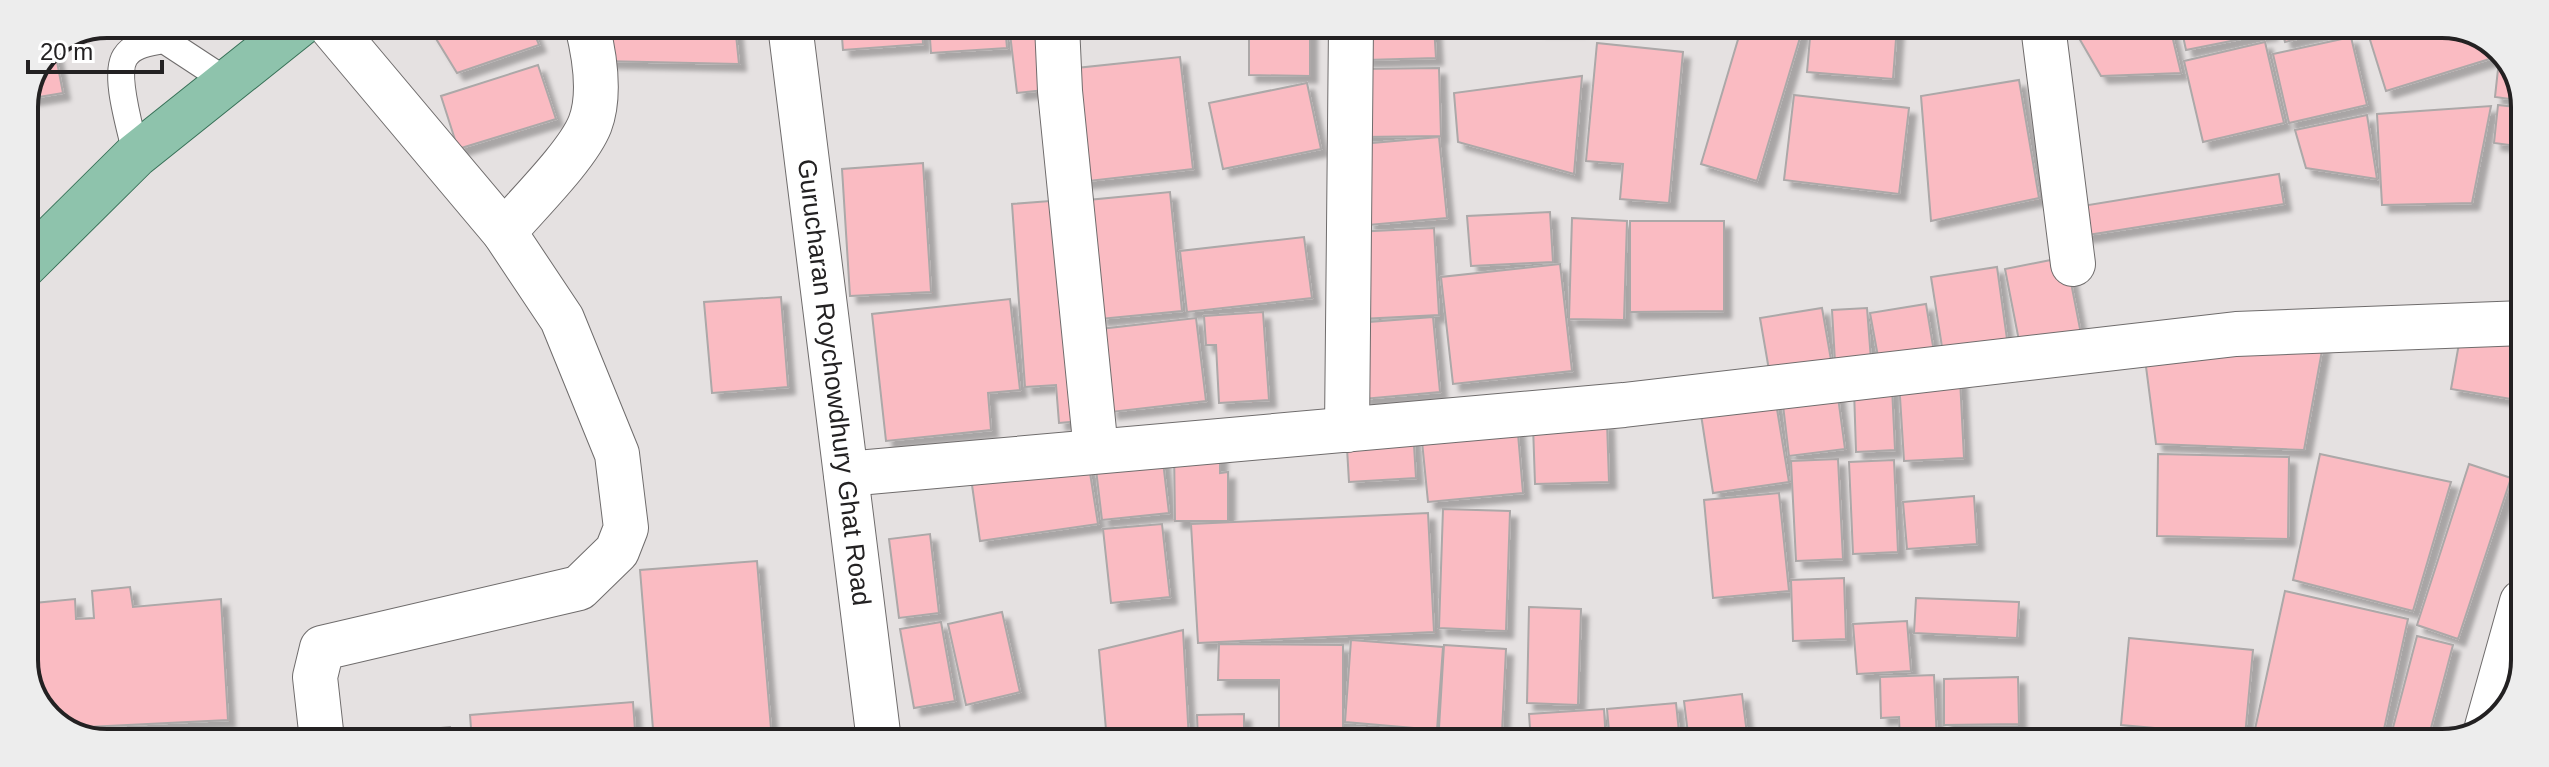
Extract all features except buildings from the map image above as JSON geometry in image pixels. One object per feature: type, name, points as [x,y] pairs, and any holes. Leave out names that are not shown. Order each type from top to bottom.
[{"type":"main road","points":[[38,252],[136,155],[283,38]]},
{"type":"street","points":[[321,729],[315,677],[322,648],[579,588],[617,551],[626,528],[617,454],[562,319],[504,232],[341,38]]},
{"type":"street","points":[[504,232],[569,156],[590,124],[596,62],[590,38]]},
{"type":"street","name":"Gurucharan Roychowdhury Ghat Road","points":[[792,38],[878,729]]},
{"type":"street","points":[[1058,38],[1061,106],[1096,451]]},
{"type":"street","points":[[1347,430],[1351,38]]},
{"type":"street","points":[[2045,38],[2073,264]]},
{"type":"street","points":[[846,474],[1624,405],[2236,334],[2511,323]]},
{"type":"street","points":[[2493,707],[2511,641]]},
{"type":"lane","points":[[136,155],[120,73],[125,56],[138,46],[164,40],[228,82]]}]
